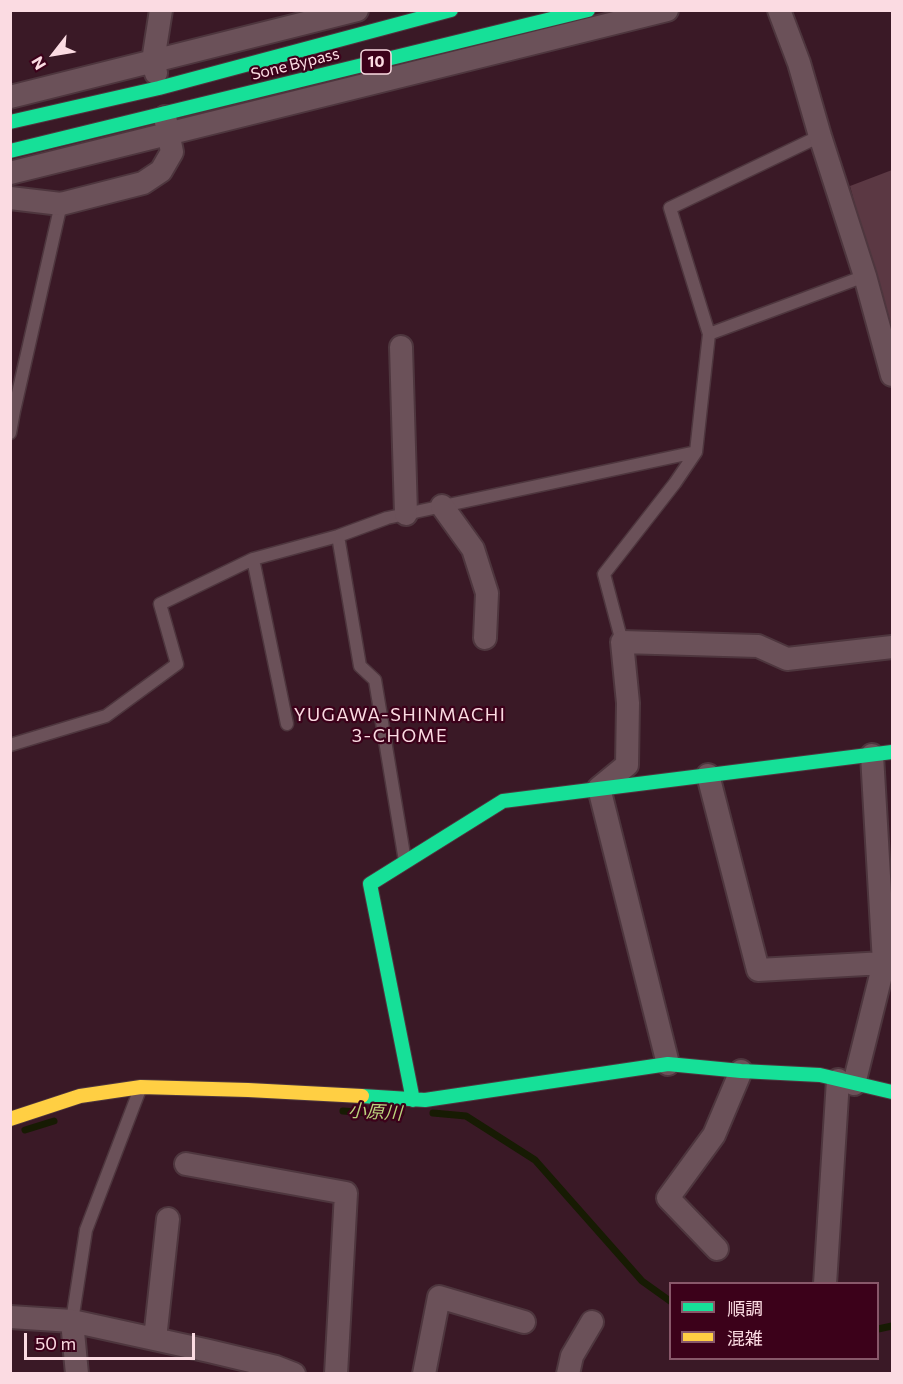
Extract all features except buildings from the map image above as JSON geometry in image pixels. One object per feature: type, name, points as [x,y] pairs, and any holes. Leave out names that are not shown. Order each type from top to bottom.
[{"type":"main road","name":"Sone Bypass","points":[[10,122],[159,88],[452,10]]},
{"type":"main road","name":"Sone Bypass","points":[[10,151],[166,123],[588,10]]},
{"type":"main road","points":[[413,1100],[370,884],[503,801],[882,753]]},
{"type":"main road","points":[[10,1119],[80,1096],[141,1088],[248,1090],[425,1100],[668,1064],[820,1075],[892,1092]]},
{"type":"street","points":[[10,198],[61,204],[143,183],[161,171],[172,152],[153,61],[161,10]]},
{"type":"street","points":[[10,97],[357,10]]},
{"type":"street","points":[[10,173],[166,123],[667,10]]},
{"type":"street","points":[[778,10],[799,63],[865,276],[892,375]]},
{"type":"street","points":[[401,347],[406,514]]},
{"type":"street","points":[[442,506],[473,549],[487,593],[485,638]]},
{"type":"street","points":[[668,1064],[599,788],[627,765],[628,703],[621,642],[758,646],[787,659],[892,647]]},
{"type":"street","points":[[825,1282],[846,1082],[884,963],[887,914],[882,753]]},
{"type":"street","points":[[708,775],[758,970],[884,963]]},
{"type":"street","points":[[717,1249],[668,1198],[714,1135],[741,1071]]},
{"type":"street","points":[[186,1164],[346,1193],[336,1374]]},
{"type":"street","points":[[155,1339],[168,1219]]},
{"type":"street","points":[[424,1374],[439,1297],[524,1322]]},
{"type":"street","points":[[10,1317],[72,1321],[276,1367],[294,1374]]},
{"type":"street","points":[[72,1321],[77,1374]]},
{"type":"street","points":[[568,1374],[572,1356],[592,1322]]},
{"type":"lane","points":[[621,642],[604,574],[675,483],[696,452],[709,334],[670,208],[820,136]]},
{"type":"lane","points":[[10,433],[61,204]]},
{"type":"lane","points":[[709,334],[865,276]]},
{"type":"lane","points":[[10,746],[106,716],[177,664],[160,604],[253,560],[338,536],[387,518],[696,452]]},
{"type":"lane","points":[[338,536],[360,666],[375,680],[405,862]]},
{"type":"lane","points":[[253,560],[287,724]]},
{"type":"lane","points":[[72,1321],[86,1230],[141,1088]]},
{"type":"shaded area","points":[[892,170],[892,346],[850,186]]},
{"type":"waterway","name":"小原川","points":[[343,1111],[401,1113]]},
{"type":"waterway","name":"小原川","points":[[433,1113],[466,1116],[535,1160],[642,1281],[669,1300]]},
{"type":"waterway","name":"小原川","points":[[25,1130],[54,1121]]},
{"type":"waterway","name":"小原川","points":[[879,1329],[892,1326]]},
{"type":"traffic: fast","points":[[10,122],[159,88],[451,10]]},
{"type":"traffic: fast","points":[[10,151],[588,10]]},
{"type":"traffic: fast","points":[[413,1100],[370,884],[503,801],[892,752]]},
{"type":"traffic: fast","points":[[362,1096],[425,1100],[668,1064],[820,1075],[892,1092]]},
{"type":"traffic: slow","points":[[10,1119],[80,1096],[141,1087],[362,1096]]},
{"type":"district","name":"YUGAWA-SHINMACHI 3-CHOME","points":[[400,725]]}]
